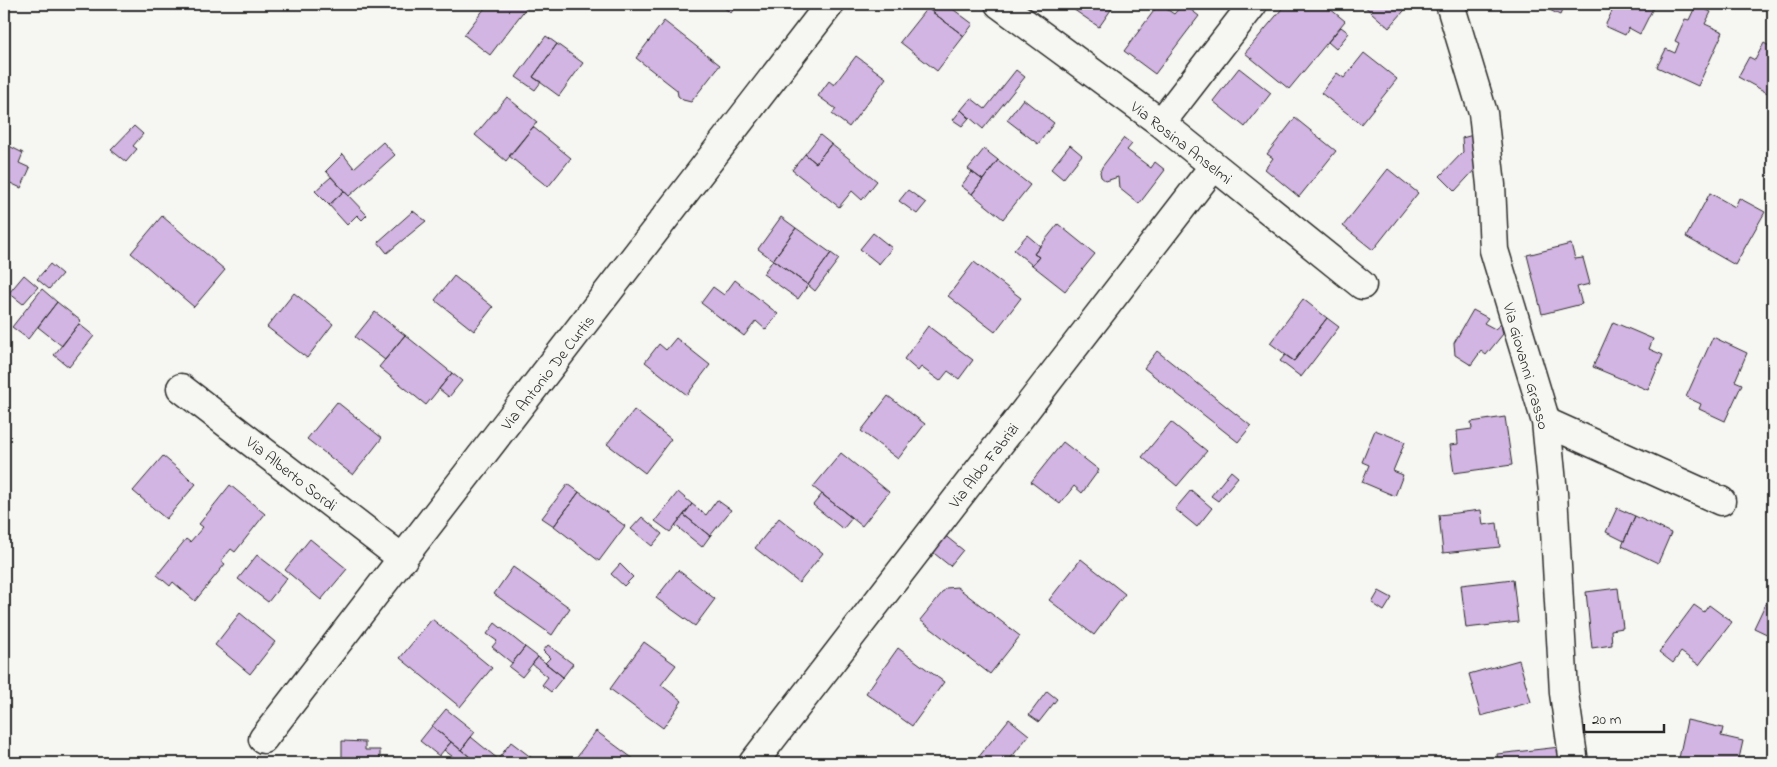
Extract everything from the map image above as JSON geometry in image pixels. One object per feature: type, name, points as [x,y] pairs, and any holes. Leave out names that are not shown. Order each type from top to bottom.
[{"type":"street","name":"Via Antonio De Curtis","points":[[263,739],[830,4]]},
{"type":"street","name":"Via Rosina Anselmi","points":[[999,4],[1161,124],[1362,285]]},
{"type":"street","points":[[1161,124],[1254,4]]},
{"type":"street","name":"Via Giovanni Grasso","points":[[1450,4],[1483,113],[1492,185],[1494,250],[1546,422],[1553,493],[1564,693],[1574,763]]},
{"type":"street","name":"Via Aldo Fabrizi","points":[[753,763],[1214,167]]},
{"type":"street","name":"Via Alberto Sordi","points":[[181,388],[403,559]]},
{"type":"street","points":[[1546,422],[1721,501]]},
{"type":"building","points":[[488,4],[529,4],[490,55],[464,35]]},
{"type":"building","points":[[719,4],[737,4],[731,13]]},
{"type":"building","points":[[930,4],[946,4],[973,24],[964,36],[927,8]]},
{"type":"building","points":[[1115,4],[1099,27],[1067,5]]},
{"type":"building","points":[[1159,4],[1174,14],[1183,4],[1199,16],[1155,74],[1124,51]]},
{"type":"building","points":[[1286,4],[1324,4],[1345,21],[1289,89],[1245,53]]},
{"type":"building","points":[[1362,4],[1410,4],[1389,28]]},
{"type":"building","points":[[1537,4],[1565,4],[1560,15]]},
{"type":"building","points":[[1612,4],[1655,4],[1640,34],[1629,28],[1625,35],[1605,26],[1615,5]]},
{"type":"building","points":[[1696,5],[1711,12],[1705,24],[1723,32],[1698,86],[1657,67],[1666,49],[1675,53],[1679,43],[1675,41],[1685,19],[1689,20]]},
{"type":"building","points":[[927,8],[964,36],[937,71],[900,42]]},
{"type":"building","points":[[664,21],[720,65],[691,102],[683,100],[678,96],[677,90],[636,58]]},
{"type":"building","points":[[1341,27],[1349,33],[1336,49],[1328,42]]},
{"type":"building","points":[[546,36],[557,44],[533,77],[541,82],[535,90],[516,77]]},
{"type":"building","points":[[1764,43],[1773,48],[1773,96],[1738,77],[1749,57],[1755,60]]},
{"type":"building","points":[[557,44],[583,63],[559,96],[533,77]]},
{"type":"building","points":[[1364,53],[1397,79],[1361,124],[1321,93],[1337,73],[1344,78]]},
{"type":"building","points":[[856,56],[886,78],[849,127],[832,114],[836,109],[818,96],[829,81],[834,85]]},
{"type":"building","points":[[1239,68],[1271,93],[1245,127],[1213,101]]},
{"type":"building","points":[[1016,70],[1025,77],[983,129],[961,110],[971,98],[985,109]]},
{"type":"building","points":[[507,97],[537,122],[506,161],[475,135]]},
{"type":"building","points":[[1023,99],[1054,123],[1038,144],[1007,120]]},
{"type":"building","points":[[961,110],[969,118],[962,126],[953,120]]},
{"type":"building","points":[[1295,118],[1336,151],[1299,197],[1265,169],[1273,158],[1267,154]]},
{"type":"building","points":[[134,126],[143,134],[133,146],[137,149],[126,162],[111,150]]},
{"type":"building","points":[[533,127],[571,158],[548,187],[509,156]]},
{"type":"building","points":[[820,135],[831,144],[816,163],[805,154]]},
{"type":"building","points":[[1473,135],[1478,166],[1455,191],[1440,176],[1463,152],[1462,138]]},
{"type":"building","points":[[1124,138],[1132,144],[1127,150],[1151,168],[1155,162],[1165,170],[1139,204],[1119,188],[1118,177],[1106,181],[1101,177],[1102,167]]},
{"type":"building","points":[[383,142],[395,155],[349,196],[326,171],[343,154],[354,168]]},
{"type":"building","points":[[831,144],[877,181],[862,200],[852,191],[839,207],[792,170],[805,154],[816,163]]},
{"type":"building","points":[[7,145],[23,153],[19,163],[30,168],[21,188],[4,180],[7,170],[4,168],[4,152]]},
{"type":"building","points":[[1070,145],[1082,155],[1063,179],[1051,169]]},
{"type":"building","points":[[984,149],[998,160],[983,180],[968,169]]},
{"type":"building","points":[[998,160],[1030,185],[1003,219],[972,194]]},
{"type":"building","points":[[1388,169],[1418,193],[1373,250],[1343,226]]},
{"type":"building","points":[[972,172],[983,180],[972,194],[961,186]]},
{"type":"building","points":[[331,177],[344,191],[329,205],[315,191]]},
{"type":"building","points":[[908,190],[926,203],[917,214],[899,201]]},
{"type":"building","points":[[344,191],[367,215],[362,220],[357,215],[347,225],[329,205]]},
{"type":"building","points":[[1710,193],[1735,207],[1739,198],[1765,212],[1735,265],[1686,237]]},
{"type":"building","points":[[413,211],[426,221],[387,253],[378,242]]},
{"type":"building","points":[[162,216],[225,270],[194,307],[131,253]]},
{"type":"building","points":[[781,217],[796,228],[773,260],[758,249]]},
{"type":"building","points":[[1058,224],[1095,254],[1065,291],[1032,265],[1039,257],[1034,254]]},
{"type":"building","points":[[796,228],[831,253],[808,285],[773,260]]},
{"type":"building","points":[[873,233],[892,248],[879,264],[860,249]]},
{"type":"building","points":[[1027,235],[1040,246],[1034,254],[1039,257],[1032,265],[1014,250]]},
{"type":"building","points":[[1571,244],[1575,259],[1583,258],[1590,284],[1577,287],[1582,304],[1542,314],[1527,255]]},
{"type":"building","points":[[831,253],[839,259],[815,291],[808,285]]},
{"type":"building","points":[[773,260],[808,285],[798,299],[763,274]]},
{"type":"building","points":[[974,262],[1021,298],[995,332],[948,296]]},
{"type":"building","points":[[50,264],[62,274],[49,289],[37,279]]},
{"type":"building","points":[[24,275],[38,287],[23,304],[9,293]]},
{"type":"building","points":[[454,276],[493,307],[474,331],[435,300]]},
{"type":"building","points":[[735,280],[778,314],[766,330],[756,321],[744,336],[701,303],[713,287],[724,295]]},
{"type":"building","points":[[42,289],[57,302],[28,339],[12,327]]},
{"type":"building","points":[[294,293],[333,324],[307,358],[267,327]]},
{"type":"building","points":[[1303,299],[1327,318],[1294,361],[1270,343]]},
{"type":"building","points":[[57,302],[81,321],[62,346],[38,327]]},
{"type":"building","points":[[1473,310],[1488,318],[1484,323],[1495,329],[1501,324],[1503,334],[1486,355],[1481,351],[1471,365],[1455,355],[1454,343]]},
{"type":"building","points":[[375,312],[405,335],[385,360],[355,337]]},
{"type":"building","points":[[1327,318],[1339,327],[1301,377],[1280,361],[1285,355],[1294,361]]},
{"type":"building","points":[[1613,322],[1653,339],[1649,349],[1663,355],[1648,390],[1593,367]]},
{"type":"building","points":[[79,324],[94,336],[69,367],[54,355]]},
{"type":"building","points":[[928,326],[973,360],[959,379],[948,371],[940,381],[921,367],[918,371],[904,359]]},
{"type":"building","points":[[405,335],[452,373],[426,405],[379,367]]},
{"type":"building","points":[[1713,337],[1747,353],[1735,381],[1742,384],[1725,421],[1699,409],[1701,404],[1686,397]]},
{"type":"building","points":[[676,338],[710,365],[687,395],[645,362],[659,344],[666,350]]},
{"type":"building","points":[[1157,351],[1251,426],[1238,442],[1144,368]]},
{"type":"building","points":[[452,373],[462,381],[449,397],[439,389]]},
{"type":"building","points":[[888,396],[925,424],[898,459],[861,431]]},
{"type":"building","points":[[337,402],[382,438],[353,475],[307,439]]},
{"type":"building","points":[[634,410],[671,439],[645,473],[607,444]]},
{"type":"building","points":[[1505,417],[1512,465],[1454,473],[1450,445],[1458,444],[1457,431],[1472,429],[1471,422]]},
{"type":"building","points":[[1171,422],[1207,451],[1177,486],[1142,457]]},
{"type":"building","points":[[1375,430],[1405,442],[1393,471],[1403,475],[1395,496],[1362,482],[1369,465],[1362,462]]},
{"type":"building","points":[[1063,442],[1099,470],[1082,493],[1074,486],[1060,504],[1031,482]]},
{"type":"building","points":[[841,453],[889,492],[862,526],[813,487]]},
{"type":"building","points":[[163,456],[196,484],[166,519],[133,491]]},
{"type":"building","points":[[1231,471],[1238,477],[1218,501],[1211,496]]},
{"type":"building","points":[[568,484],[579,492],[554,526],[542,518]]},
{"type":"building","points":[[230,485],[265,514],[235,552],[231,549],[221,561],[225,564],[195,601],[173,582],[170,586],[157,575],[186,539],[190,542],[203,527],[199,524]]},
{"type":"building","points":[[1191,490],[1212,508],[1197,527],[1175,509]]},
{"type":"building","points":[[579,492],[625,526],[599,561],[554,526]]},
{"type":"building","points":[[678,492],[692,504],[670,532],[655,521]]},
{"type":"building","points":[[822,494],[852,518],[843,529],[813,505]]},
{"type":"building","points":[[717,500],[731,510],[710,536],[684,515],[692,504],[706,515]]},
{"type":"building","points":[[1617,508],[1635,516],[1624,541],[1606,532]]},
{"type":"building","points":[[1481,510],[1483,525],[1497,523],[1500,547],[1443,553],[1439,515]]},
{"type":"building","points":[[684,515],[710,536],[702,547],[675,525]]},
{"type":"building","points":[[1635,516],[1671,533],[1658,563],[1622,546]]},
{"type":"building","points":[[642,517],[662,534],[652,546],[631,529]]},
{"type":"building","points":[[779,518],[823,553],[799,583],[755,548]]},
{"type":"building","points":[[943,534],[963,550],[950,566],[930,550]]},
{"type":"building","points":[[310,539],[347,569],[321,600],[285,570]]},
{"type":"building","points":[[257,555],[287,578],[268,602],[238,579]]},
{"type":"building","points":[[1081,559],[1125,594],[1094,635],[1049,600]]},
{"type":"building","points":[[620,564],[633,577],[624,586],[611,574]]},
{"type":"building","points":[[513,567],[570,608],[552,635],[494,594]]},
{"type":"building","points":[[678,570],[715,599],[695,626],[656,598]]},
{"type":"building","points":[[1513,579],[1518,622],[1466,628],[1461,585]]},
{"type":"building","points":[[957,587],[1020,636],[990,674],[920,620],[946,588]]},
{"type":"building","points":[[1618,588],[1623,628],[1611,630],[1612,645],[1592,648],[1586,592]]},
{"type":"building","points":[[1773,588],[1773,637],[1754,628]]},
{"type":"building","points":[[1379,591],[1392,598],[1384,611],[1372,603]]},
{"type":"building","points":[[1694,605],[1704,612],[1709,605],[1732,622],[1699,665],[1681,652],[1673,663],[1659,652]]},
{"type":"building","points":[[240,613],[275,642],[250,674],[215,645]]},
{"type":"building","points":[[432,619],[492,668],[460,707],[400,658]]},
{"type":"building","points":[[495,623],[525,647],[512,663],[492,647],[497,641],[487,634]]},
{"type":"building","points":[[644,642],[676,665],[661,685],[682,701],[663,728],[610,689]]},
{"type":"building","points":[[548,645],[573,664],[563,677],[545,663],[550,658],[543,651]]},
{"type":"building","points":[[525,647],[538,657],[522,677],[509,667]]},
{"type":"building","points":[[898,648],[944,682],[912,726],[866,693]]},
{"type":"building","points":[[538,657],[563,677],[551,692],[542,685],[548,677],[532,664]]},
{"type":"building","points":[[1519,660],[1531,702],[1481,716],[1469,674]]},
{"type":"building","points":[[1047,691],[1057,699],[1039,722],[1029,715]]},
{"type":"building","points":[[446,709],[475,732],[461,750],[432,726]]},
{"type":"building","points":[[1009,719],[1029,735],[1007,763],[974,763]]},
{"type":"building","points":[[1687,720],[1723,728],[1721,736],[1743,741],[1738,763],[1678,763]]},
{"type":"building","points":[[432,726],[451,742],[439,756],[420,741]]},
{"type":"building","points":[[596,731],[639,763],[572,763]]},
{"type":"building","points":[[471,737],[498,759],[495,763],[478,763],[461,750]]},
{"type":"building","points":[[342,741],[365,742],[365,750],[380,750],[380,763],[342,763]]},
{"type":"building","points":[[451,742],[478,763],[461,763],[444,750]]},
{"type":"building","points":[[511,742],[532,758],[527,763],[504,763],[498,759]]},
{"type":"building","points":[[1560,747],[1563,763],[1498,763],[1497,754]]}]
